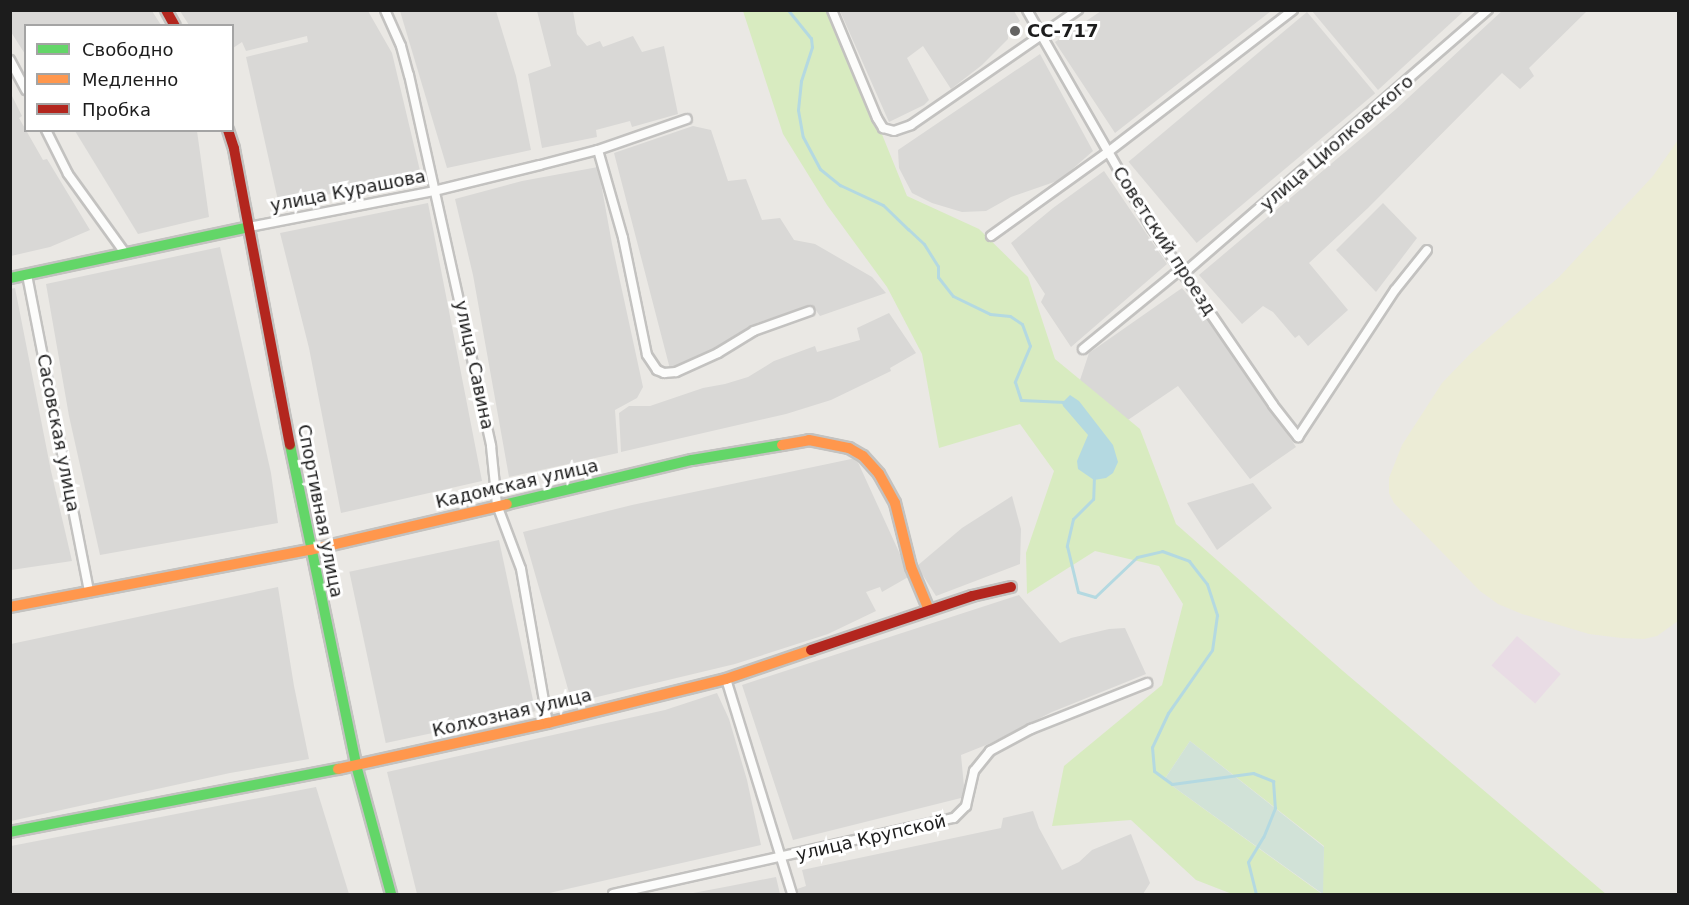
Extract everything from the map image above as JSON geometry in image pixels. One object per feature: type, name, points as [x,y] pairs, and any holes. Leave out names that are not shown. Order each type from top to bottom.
[{"type":"street","points":[[166,10],[174,24]]},
{"type":"street","name":"улица Савина","points":[[385,10],[401,46],[410,75],[491,446],[497,505],[521,569],[548,723]]},
{"type":"street","points":[[832,10],[877,118],[884,128],[894,131],[911,125],[1078,10]]},
{"type":"street","name":"Советский проезд","points":[[1027,10],[1152,228],[1273,405],[1298,437],[1395,290],[1427,250]]},
{"type":"street","points":[[991,236],[1108,152],[1293,10]]},
{"type":"street","name":"улица Циолковского","points":[[1083,349],[1182,271],[1488,10]]},
{"type":"street","points":[[10,60],[24,86]]},
{"type":"street","name":"улица Курашова","points":[[10,278],[249,227],[434,191],[598,150],[687,119]]},
{"type":"street","points":[[47,132],[68,174],[125,253]]},
{"type":"street","name":"Спортивная улица","points":[[229,132],[234,149],[310,550],[356,765],[391,894]]},
{"type":"street","points":[[598,150],[623,238],[647,355],[649,362],[657,370],[664,373],[676,372],[718,353],[754,331],[810,311]]},
{"type":"street","name":"Сасовская улица","points":[[27,275],[89,592]]},
{"type":"street","name":"Кадомская улица","points":[[10,607],[310,550],[692,460],[809,440],[832,442],[863,456],[885,485],[895,503],[912,567],[929,610]]},
{"type":"street","name":"Колхозная улица","points":[[10,832],[356,765],[548,723],[726,678],[972,596],[1011,587]]},
{"type":"street","points":[[726,678],[792,894]]},
{"type":"street","name":"улица Крупской","points":[[613,894],[781,859],[889,831],[954,818],[966,806],[974,771],[990,752],[1031,729],[1147,683]]},
{"type":"shaded area","points":[[11,10],[152,11],[160,24],[24,24],[24,52],[11,32]]},
{"type":"shaded area","points":[[1312,10],[1464,11],[1378,90]]},
{"type":"shaded area","points":[[1503,10],[1587,11],[1529,68],[1534,76],[1520,89],[1502,73],[1368,208],[1309,263],[1348,310],[1308,346],[1299,335],[1295,338],[1273,312],[1263,306],[1242,324],[1199,275],[1395,110]]},
{"type":"shaded area","points":[[180,11],[368,11],[392,53],[421,175],[279,205],[246,57],[308,42],[307,36],[246,51],[242,42],[234,47],[234,24],[188,24]]},
{"type":"shaded area","points":[[400,11],[496,11],[516,76],[531,150],[447,168]]},
{"type":"shaded area","points":[[537,11],[573,11],[577,34],[587,46],[600,41],[603,47],[633,36],[642,52],[664,46],[678,114],[632,127],[630,121],[596,130],[597,137],[542,148],[528,74],[551,66]]},
{"type":"shaded area","points":[[840,11],[1014,11],[1020,21],[1008,31],[1008,39],[982,65],[951,89],[923,46],[907,58],[929,100],[924,105],[889,122]]},
{"type":"shaded area","points":[[1101,11],[1271,11],[1115,133],[1055,42]]},
{"type":"shaded area","points":[[1307,12],[1375,93],[1197,243],[1129,162]]},
{"type":"shaded area","points":[[1040,54],[1093,151],[1060,180],[1011,197],[986,211],[962,212],[932,203],[912,193],[899,168],[898,150]]},
{"type":"shaded area","points":[[11,94],[22,116],[19,118],[24,132],[27,132],[43,160],[47,159],[90,230],[50,247],[11,256]]},
{"type":"shaded area","points":[[693,126],[711,130],[728,181],[746,179],[762,220],[780,218],[794,240],[815,244],[872,277],[886,293],[820,316],[812,305],[757,323],[728,343],[670,369],[614,153]]},
{"type":"shaded area","points":[[76,132],[197,132],[209,217],[138,234]]},
{"type":"shaded area","points":[[598,167],[643,387],[637,398],[615,410],[618,453],[509,477],[473,275],[455,199],[522,181]]},
{"type":"shaded area","points":[[1104,171],[1167,264],[1071,347],[1041,302],[1045,294],[1011,243],[1053,208]]},
{"type":"shaded area","points":[[428,203],[482,481],[341,513],[309,348],[280,233]]},
{"type":"shaded area","points":[[1383,203],[1417,238],[1376,292],[1336,250]]},
{"type":"shaded area","points":[[220,247],[271,473],[278,523],[100,555],[69,416],[46,284]]},
{"type":"shaded area","points":[[15,288],[51,471],[72,561],[11,570],[10,289]]},
{"type":"shaded area","points":[[1182,288],[1230,347],[1296,447],[1250,479],[1178,386],[1122,424],[1080,380],[1089,353]]},
{"type":"shaded area","points":[[889,313],[916,353],[890,368],[891,371],[831,400],[786,414],[621,452],[619,413],[629,406],[650,406],[703,388],[748,377],[774,361],[815,346],[817,352],[860,340],[857,328]]},
{"type":"shaded area","points":[[856,458],[910,576],[882,592],[880,587],[866,592],[876,611],[828,634],[735,664],[572,703],[523,532],[632,505]]},
{"type":"shaded area","points":[[1253,483],[1272,508],[1217,550],[1187,503]]},
{"type":"shaded area","points":[[1012,496],[1021,529],[1020,564],[936,596],[917,566],[962,528]]},
{"type":"shaded area","points":[[499,540],[535,711],[386,743],[349,572]]},
{"type":"shaded area","points":[[278,587],[294,686],[309,759],[230,773],[11,821],[11,644]]},
{"type":"shaded area","points":[[1019,595],[1060,643],[1109,629],[1125,628],[1146,674],[1052,712],[991,743],[961,755],[965,797],[793,840],[742,685]]},
{"type":"shaded area","points":[[1517,636],[1561,674],[1535,703],[1491,665]]},
{"type":"shaded area","points":[[717,693],[729,719],[747,780],[761,845],[545,894],[417,894],[387,772],[665,710]]},
{"type":"shaded area","points":[[316,787],[349,894],[11,894],[11,846]]},
{"type":"shaded area","points":[[1033,811],[1039,828],[1062,870],[1079,862],[1092,850],[1131,834],[1150,883],[1143,894],[799,894],[797,889],[806,886],[802,870],[1001,828],[1003,818]]},
{"type":"shaded area","points":[[776,877],[780,894],[688,894],[730,886]]},
{"type":"green space","points":[[743,11],[832,11],[907,196],[979,229],[1028,277],[1055,359],[1140,429],[1176,524],[1343,671],[1606,894],[1322,894],[1232,894],[1196,880],[1131,820],[1052,826],[1064,766],[1162,685],[1183,604],[1159,566],[1095,551],[1027,594],[1026,553],[1054,471],[1020,424],[939,448],[922,354],[887,287],[827,205],[783,134]],"holes":[[[1190,741],[1324,846],[1322,894],[1164,780]]]},
{"type":"green space","points":[[1678,140],[1678,621],[1657,636],[1644,639],[1589,634],[1522,614],[1498,604],[1480,591],[1394,503],[1389,493],[1389,478],[1402,445],[1442,383],[1470,354],[1559,277],[1653,176]]},
{"type":"green space","points":[[1190,741],[1324,847],[1323,894],[1164,780]]},
{"type":"water","points":[[1070,395],[1079,401],[1113,445],[1118,462],[1113,473],[1106,478],[1094,480],[1078,469],[1077,461],[1088,435],[1063,406],[1062,403]]},
{"type":"waterway","points":[[788,10],[811,38],[812,47],[801,81],[798,110],[803,137],[820,169],[840,185],[883,205],[924,244],[938,266],[938,277],[953,296],[990,314],[1010,316],[1022,324],[1030,346],[1015,382],[1021,400],[1065,402]]},
{"type":"waterway","points":[[1094,476],[1093,499],[1073,519],[1067,546],[1078,592],[1095,597],[1137,557],[1162,551],[1189,561],[1207,584],[1217,615],[1212,650],[1168,713],[1152,747],[1154,771],[1172,784],[1253,773],[1273,781],[1275,808],[1263,837],[1248,862],[1256,894]]},
{"type":"traffic: fast","points":[[10,278],[249,227]]},
{"type":"traffic: fast","points":[[290,445],[356,765],[391,894]]},
{"type":"traffic: fast","points":[[507,504],[692,460],[782,445]]},
{"type":"traffic: fast","points":[[10,832],[338,769]]},
{"type":"traffic: slow","points":[[782,445],[809,440],[849,448],[863,456],[879,474],[895,503],[911,567],[929,610]]},
{"type":"traffic: slow","points":[[10,607],[310,550],[507,504]]},
{"type":"traffic: slow","points":[[338,769],[548,723],[726,679],[811,650]]},
{"type":"traffic: jam","points":[[166,10],[174,24]]},
{"type":"traffic: jam","points":[[229,132],[234,149],[290,445]]},
{"type":"traffic: jam","points":[[811,650],[972,596],[1011,587]]},
{"type":"place","name":"СС-717","points":[[1015,31]]}]
